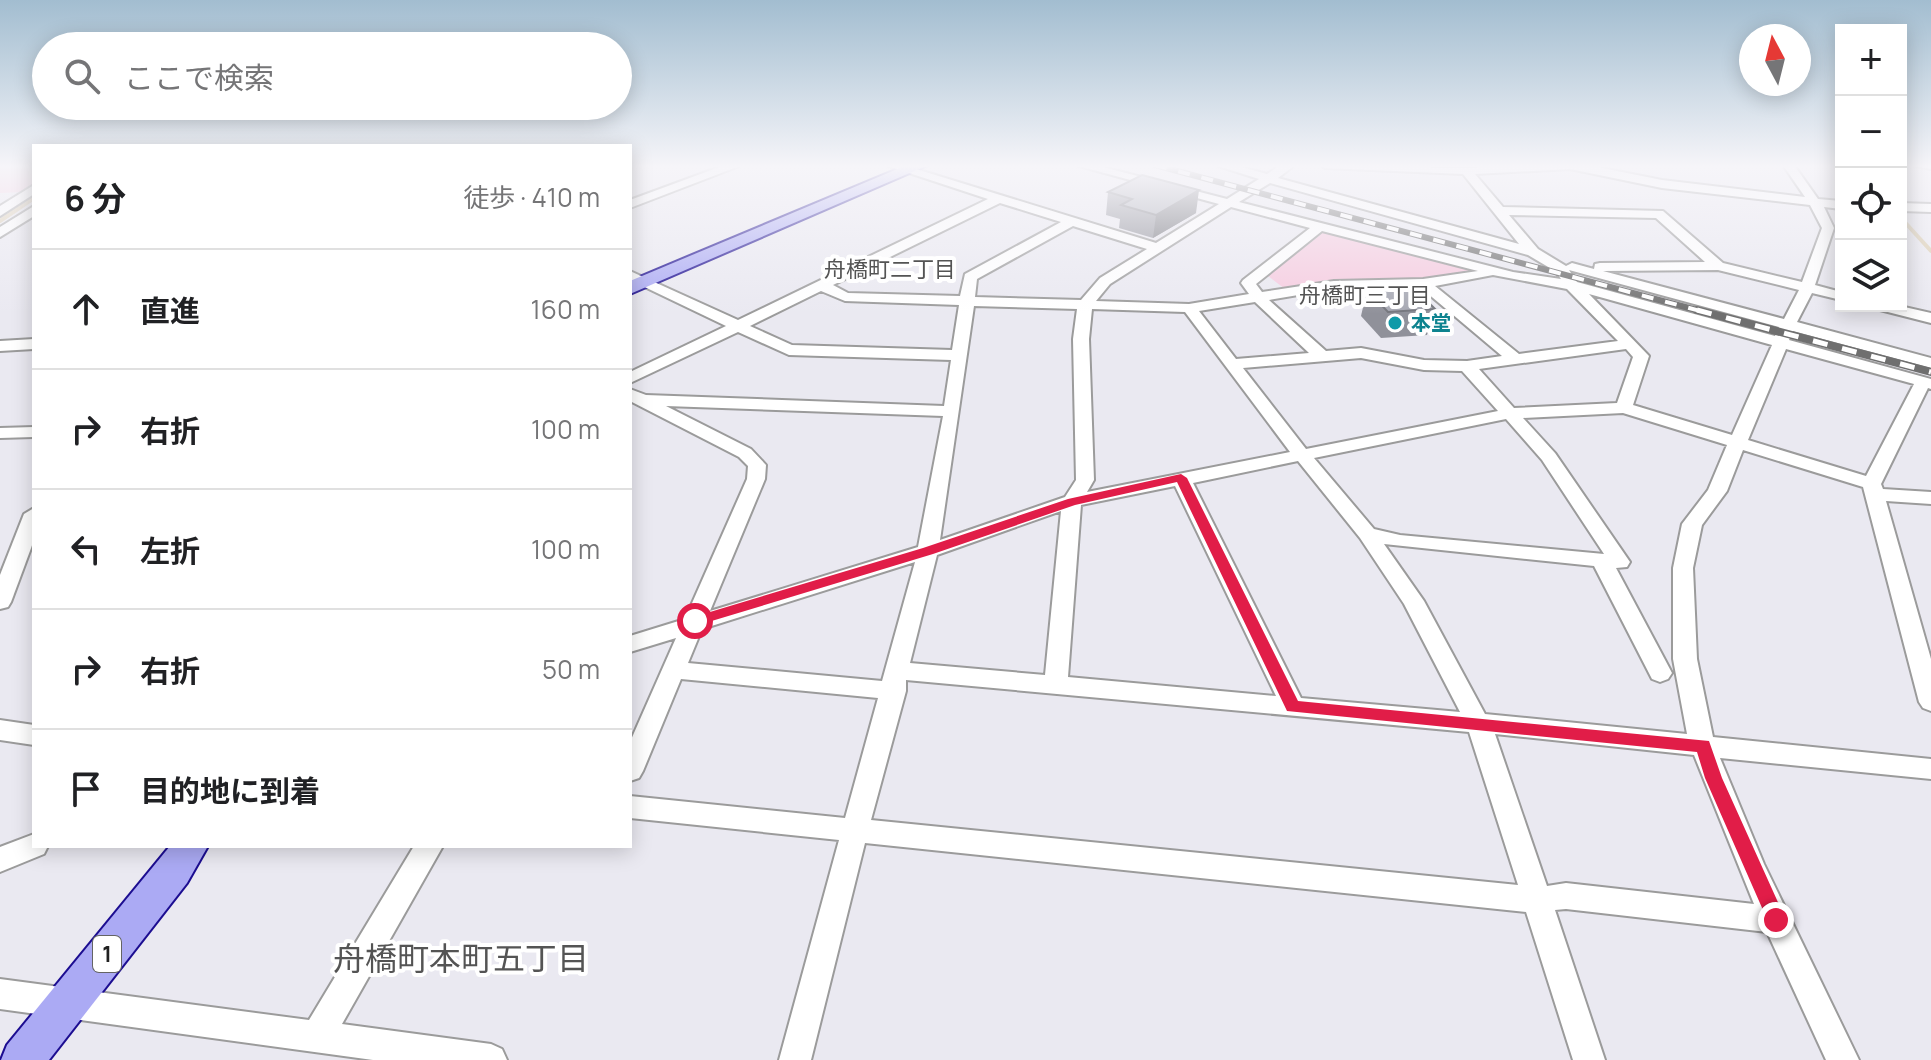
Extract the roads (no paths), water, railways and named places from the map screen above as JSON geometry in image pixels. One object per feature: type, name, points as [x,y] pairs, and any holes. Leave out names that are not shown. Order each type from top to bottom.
[{"type":"main road","points":[[635,282],[801,214]]},
{"type":"main road","name":"1","points":[[22,1060],[174,872],[189,848]]},
{"type":"street","points":[[0,233],[27,214]]},
{"type":"street","points":[[632,377],[967,214]]},
{"type":"street","points":[[1047,214],[1160,249]]},
{"type":"street","points":[[1056,685],[1072,501],[1085,480],[1081,339],[1085,305],[1105,281],[1214,214]]},
{"type":"street","points":[[1273,214],[1505,274],[1572,285],[1927,383],[1873,489],[1926,664],[1931,702]]},
{"type":"street","points":[[1399,214],[1533,252],[1566,268],[1931,363]]},
{"type":"street","points":[[1503,214],[1533,252]]},
{"type":"street","points":[[1660,214],[1718,266]]},
{"type":"street","points":[[1821,214],[1828,228],[1807,289],[1788,325],[1717,491],[1692,524],[1683,568],[1685,659],[1714,778],[1776,920],[1843,1060]]},
{"type":"street","points":[[795,1060],[928,551],[952,411],[970,277],[1071,222]]},
{"type":"street","points":[[1320,226],[1248,283],[1258,297],[1322,356]]},
{"type":"street","points":[[821,285],[845,297],[1189,308],[1334,285],[1423,283],[1566,268],[1718,266],[1835,295]]},
{"type":"street","points":[[1566,268],[1572,285],[1641,356],[1624,408]]},
{"type":"street","points":[[635,282],[789,350],[960,355]]},
{"type":"street","points":[[1423,283],[1516,360]]},
{"type":"street","points":[[1189,308],[1367,534],[1413,601],[1477,723],[1589,1060]]},
{"type":"street","points":[[1906,312],[1931,318]]},
{"type":"street","points":[[0,346],[32,344]]},
{"type":"street","points":[[1232,364],[1361,353],[1424,365],[1467,366],[1631,344]]},
{"type":"street","points":[[1367,534],[1400,541],[1620,562],[1549,457],[1467,366]]},
{"type":"street","points":[[637,397],[952,411]]},
{"type":"street","points":[[632,766],[756,479],[757,465],[745,453],[637,397]]},
{"type":"street","points":[[632,643],[695,621],[928,551],[1072,501],[1512,413],[1624,408],[1737,441],[1873,489],[1931,498]]},
{"type":"street","points":[[0,433],[32,432]]},
{"type":"street","points":[[1181,478],[1293,706]]},
{"type":"street","points":[[0,602],[32,519]]},
{"type":"street","points":[[1602,562],[1660,673]]},
{"type":"street","points":[[674,670],[1056,685],[1477,723],[1931,769]]},
{"type":"street","points":[[0,730],[32,735]]},
{"type":"street","points":[[632,807],[1538,900],[1566,896],[1776,920]]},
{"type":"street","points":[[0,860],[32,847]]},
{"type":"street","points":[[316,1038],[428,848]]},
{"type":"street","points":[[0,994],[491,1060]]},
{"type":"waterway","points":[[0,221],[10,214]]},
{"type":"waterway","points":[[1907,225],[1931,251]]},
{"type":"railway","points":[[1340,214],[1704,312]]},
{"type":"railway","points":[[1697,310],[1931,372]]},
{"type":"place","name":"本堂","points":[[1395,323]]},
{"type":"district","name":"舟橋町二丁目","points":[[890,269]]},
{"type":"district","name":"舟橋町三丁目","points":[[1365,295]]},
{"type":"district","name":"舟橋町本町五丁目","points":[[461,959]]}]
